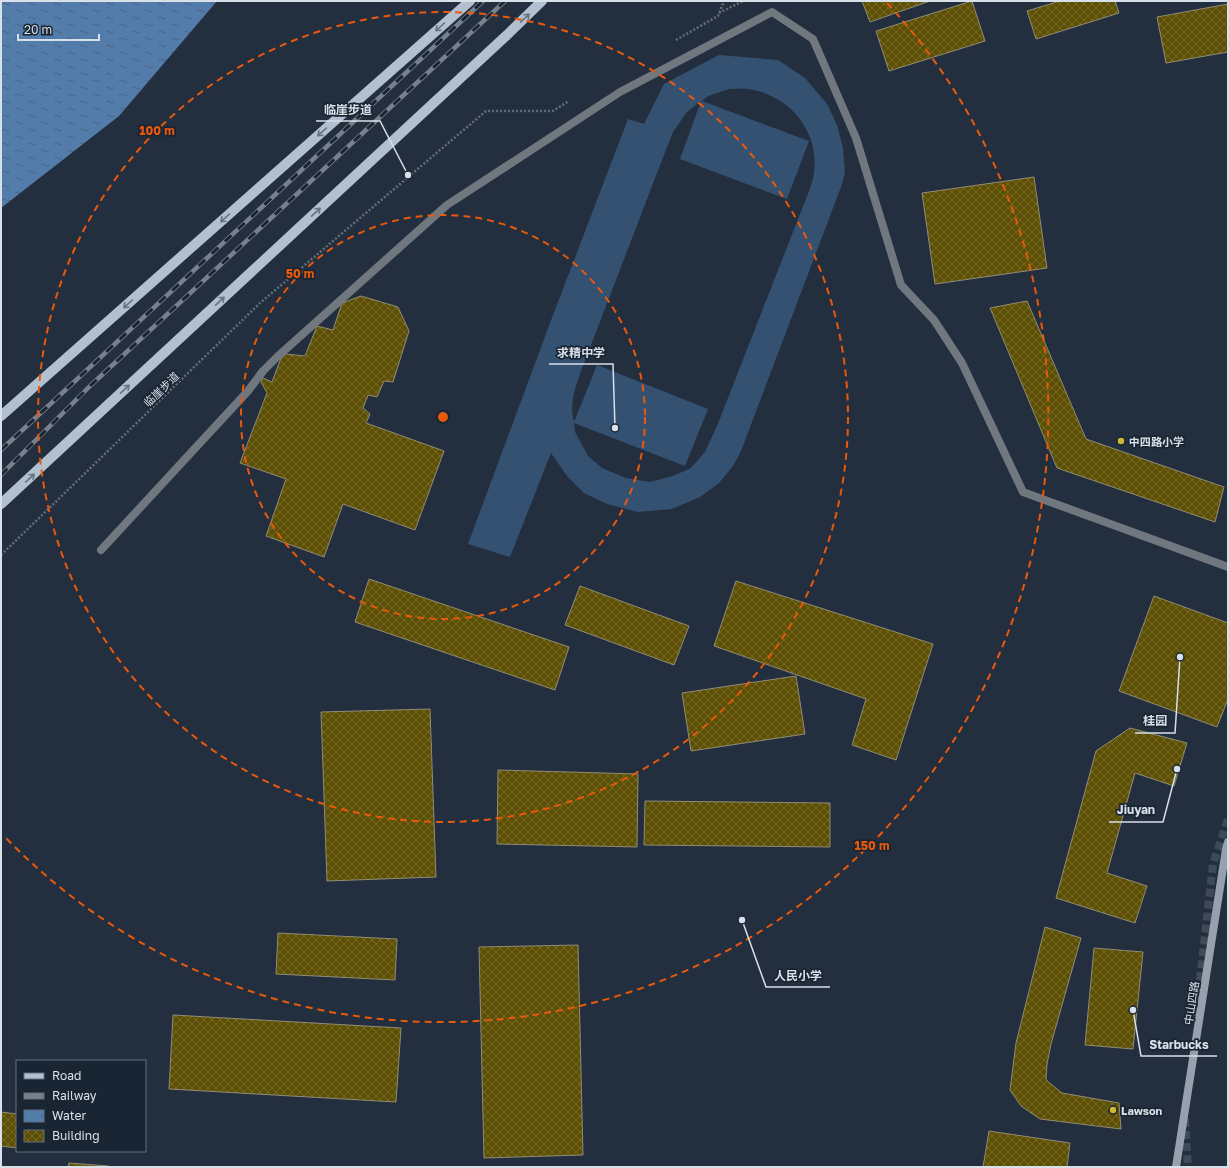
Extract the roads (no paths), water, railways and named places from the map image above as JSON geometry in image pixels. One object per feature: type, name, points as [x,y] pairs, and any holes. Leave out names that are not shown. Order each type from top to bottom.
[{"type":"main road","points":[[1,416],[470,1]]},
{"type":"main road","points":[[1,504],[542,1]]},
{"type":"street","name":"中山四路","points":[[1176,1167],[1228,842]]},
{"type":"lane","points":[[101,550],[248,391],[263,371],[277,357],[447,205],[620,92],[772,12],[812,39],[856,138],[902,285],[934,320],[962,363],[1023,492],[1228,567]]},
{"type":"water","points":[[1,1],[217,1],[119,116],[1,208]]},
{"type":"tunnel","points":[[1196,1016],[1213,864],[1228,819]]},
{"type":"tunnel","points":[[1185,1119],[1188,1167]]},
{"type":"railway","points":[[1,450],[483,1]]},
{"type":"railway","points":[[1,475],[90,386],[505,1]]},
{"type":"place","name":"临崖步道","points":[[408,175]]},
{"type":"place","name":"求精中学","points":[[615,428]]},
{"type":"place","name":"中四路小学","points":[[1121,441]]},
{"type":"place","name":"桂园","points":[[1180,657]]},
{"type":"place","name":"Jiuyan","points":[[1177,769]]},
{"type":"place","name":"人民小学","points":[[742,920]]},
{"type":"place","name":"Starbucks","points":[[1133,1010]]},
{"type":"place","name":"Lawson","points":[[1113,1110]]}]
